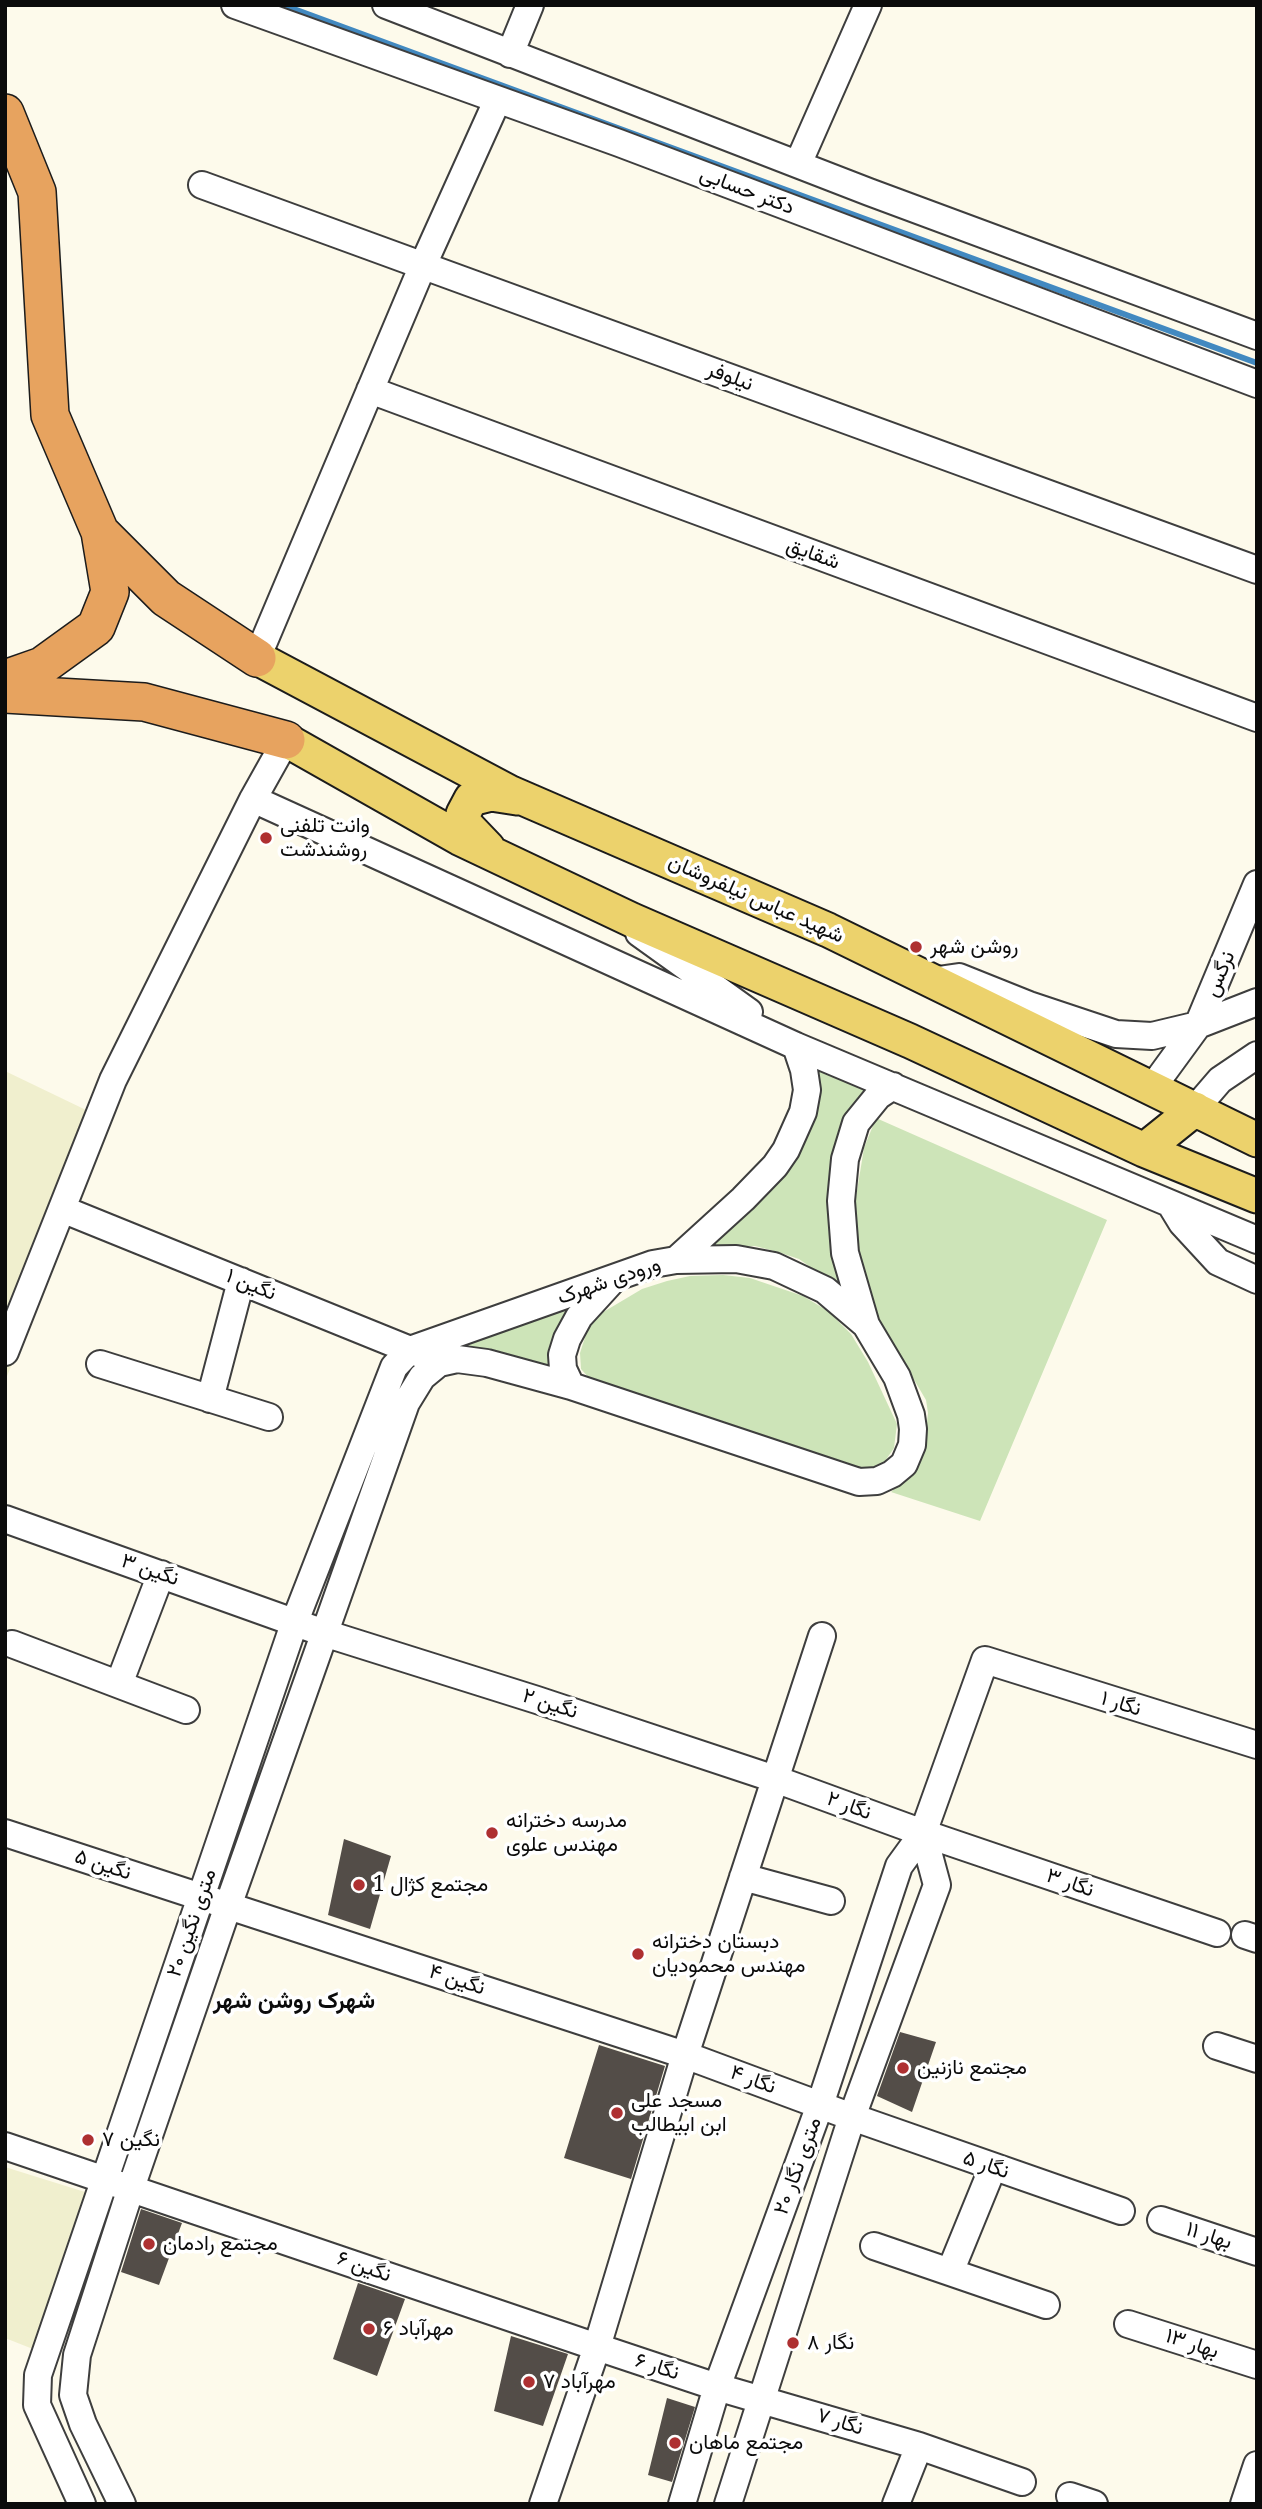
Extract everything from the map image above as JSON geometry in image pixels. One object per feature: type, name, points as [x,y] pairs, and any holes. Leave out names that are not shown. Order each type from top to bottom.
[{"type":"highway","points":[[5,113],[37,192],[50,415],[100,532],[110,592],[96,627],[42,666],[5,679]]},
{"type":"highway","points":[[100,532],[166,598],[257,658]]},
{"type":"highway","points":[[5,694],[144,702],[286,740]]},
{"type":"main road","name":"شهید عباس نیلفروشان","points":[[257,658],[529,801],[828,930],[1257,1140]]},
{"type":"main road","points":[[286,740],[459,838],[599,904],[910,1041],[1144,1150],[1257,1196]]},
{"type":"main road","points":[[493,854],[466,825],[463,814],[471,799],[491,794],[529,801]]},
{"type":"main road","points":[[1144,1150],[1152,1088]]},
{"type":"main road","points":[[1144,1150],[1195,1109]]},
{"type":"street","name":"دکتر حسابی","points":[[235,5],[619,143],[1257,384]]},
{"type":"street","name":"دکتر حسابی","points":[[386,5],[869,192],[1257,336]]},
{"type":"street","points":[[510,54],[530,5]]},
{"type":"street","points":[[798,164],[868,5]]},
{"type":"street","points":[[257,658],[423,265],[497,101]]},
{"type":"street","name":"نیلوفر","points":[[202,185],[1257,570]]},
{"type":"street","name":"شقایق","points":[[370,390],[1257,718]]},
{"type":"street","points":[[5,1352],[113,1080],[253,799],[286,740]]},
{"type":"street","points":[[253,799],[796,1046],[1257,1240]]},
{"type":"street","name":"نرگس","points":[[1152,1088],[1198,1025],[1257,884]]},
{"type":"street","points":[[599,904],[796,1046]]},
{"type":"street","points":[[933,981],[959,977],[1029,1005],[1116,1034],[1152,1036],[1198,1025],[1257,1002]]},
{"type":"street","name":"ورودی شهرک","points":[[410,1350],[653,1264],[676,1260],[743,1199],[775,1166],[786,1150],[803,1112],[807,1090],[796,1046]]},
{"type":"street","points":[[1195,1109],[1220,1080],[1257,1055]]},
{"type":"street","points":[[439,1363],[457,1359],[487,1363],[571,1385],[859,1482],[877,1481],[892,1474],[904,1464],[912,1444],[913,1429],[901,1385],[866,1325],[845,1254],[841,1201],[844,1167],[856,1123],[878,1096],[893,1086]]},
{"type":"street","points":[[1171,1205],[1182,1223],[1218,1262],[1257,1280]]},
{"type":"street","name":"نگین ۱","points":[[62,1209],[439,1363]]},
{"type":"street","points":[[676,1260],[736,1259],[774,1266],[825,1290],[866,1325]]},
{"type":"street","points":[[571,1385],[563,1369],[562,1356],[567,1339],[592,1300],[614,1279]]},
{"type":"street","points":[[210,1399],[241,1281]]},
{"type":"street","name":"۲۰ متری نگین","points":[[82,2504],[37,2404],[38,2375],[295,1621],[394,1367],[410,1350]]},
{"type":"street","name":"۲۰ متری نگین","points":[[122,2504],[83,2424],[73,2395],[78,2354],[131,2188],[228,1906],[406,1403],[422,1377],[439,1363]]},
{"type":"street","points":[[100,1364],[269,1417]]},
{"type":"street","name":"نگین ۳","points":[[5,1519],[324,1633]]},
{"type":"street","points":[[119,1684],[161,1574]]},
{"type":"street","name":"نگین ۲","points":[[324,1633],[775,1779]]},
{"type":"street","points":[[543,2504],[597,2347],[685,2055],[822,1636]]},
{"type":"street","points":[[12,1644],[186,1710]]},
{"type":"street","name":"نگار ۱","points":[[985,1660],[1257,1745]]},
{"type":"street","name":"۲۰ متری نگار","points":[[682,2504],[717,2387],[820,2105],[900,1866],[923,1833],[985,1660]]},
{"type":"street","name":"نگار ۲","points":[[775,1779],[923,1833]]},
{"type":"street","name":"نگین ۵","points":[[5,1833],[228,1906]]},
{"type":"street","name":"۲۰ متری نگار","points":[[728,2504],[852,2117],[937,1885],[923,1833]]},
{"type":"street","name":"نگار ۳","points":[[923,1833],[1217,1933]]},
{"type":"street","points":[[743,1877],[831,1901]]},
{"type":"street","name":"نگین ۴","points":[[228,1906],[685,2055]]},
{"type":"street","points":[[1217,2046],[1257,2059]]},
{"type":"street","name":"نگار ۴","points":[[685,2055],[852,2117]]},
{"type":"street","name":"نگار ۵","points":[[852,2117],[1121,2211]]},
{"type":"street","points":[[5,2146],[105,2179]]},
{"type":"street","points":[[950,2272],[993,2167]]},
{"type":"street","name":"نگین ۶","points":[[105,2179],[597,2347]]},
{"type":"street","name":"بهار ۱۱","points":[[1161,2220],[1257,2252]]},
{"type":"street","points":[[874,2246],[1046,2305]]},
{"type":"street","name":"بهار ۱۳","points":[[1128,2324],[1257,2365]]},
{"type":"street","name":"نگار ۶","points":[[597,2347],[761,2399]]},
{"type":"street","name":"نگار ۷","points":[[761,2399],[919,2446],[1022,2482]]},
{"type":"street","points":[[896,2504],[919,2446]]},
{"type":"street","points":[[1244,2504],[1257,2465]]},
{"type":"green space","points":[[814,1062],[873,1085],[842,1124],[834,1146],[828,1225],[831,1251],[844,1291],[799,1259],[778,1252],[755,1246],[706,1249],[760,1201],[795,1160],[816,1111]]},
{"type":"green space","points":[[5,1071],[111,1122],[5,1381]]},
{"type":"green space","points":[[876,1118],[1107,1220],[980,1521],[891,1492],[910,1475],[925,1440],[928,1413],[926,1400],[880,1322],[862,1279],[855,1231],[856,1197],[864,1148]]},
{"type":"green space","points":[[690,1276],[750,1278],[803,1296],[828,1311],[851,1334],[868,1362],[897,1424],[894,1448],[883,1464],[871,1471],[590,1379],[581,1369],[580,1353],[587,1331],[600,1314],[642,1289],[667,1281]]},
{"type":"green space","points":[[579,1304],[555,1373],[460,1343]]},
{"type":"green space","points":[[5,2167],[117,2202],[38,2351],[5,2338]]},
{"type":"building","name":"مجتمع کژال 1","points":[[344,1839],[391,1856],[370,1929],[328,1915]]},
{"type":"building","name":"مجتمع نازنین","points":[[900,2032],[936,2042],[912,2112],[877,2096]]},
{"type":"building","name":"مسجد علی ابن ابیطالب","points":[[599,2045],[665,2066],[631,2179],[564,2158]]},
{"type":"building","name":"مجتمع رادمان","points":[[141,2209],[182,2223],[159,2285],[121,2272]]},
{"type":"building","name":"مهرآباد ۶","points":[[358,2283],[405,2299],[377,2376],[333,2359]]},
{"type":"building","name":"مهرآباد ۷","points":[[511,2336],[568,2354],[543,2426],[494,2411]]},
{"type":"building","name":"مجتمع ماهان","points":[[667,2398],[695,2407],[672,2482],[648,2475]]},
{"type":"waterway","points":[[283,5],[1257,363]]},
{"type":"place","name":"وانت تلفنی روشندشت","points":[[266,838]]},
{"type":"place","name":"روشن شهر","points":[[916,947]]},
{"type":"place","name":"مدرسه دخترانه مهندس علوی","points":[[492,1833]]},
{"type":"place","name":"مجتمع کژال 1","points":[[359,1885]]},
{"type":"place","name":"دبستان دخترانه مهندس محمودیان","points":[[638,1954]]},
{"type":"place","name":"مجتمع نازنین","points":[[903,2068]]},
{"type":"place","name":"مسجد علی ابن ابیطالب","points":[[617,2113]]},
{"type":"place","name":"نگین ۷","points":[[88,2140]]},
{"type":"place","name":"مجتمع رادمان","points":[[149,2244]]},
{"type":"place","name":"مهرآباد ۶","points":[[369,2329]]},
{"type":"place","name":"نگار ۸","points":[[793,2343]]},
{"type":"place","name":"مهرآباد ۷","points":[[529,2382]]},
{"type":"place","name":"مجتمع ماهان","points":[[675,2443]]},
{"type":"district","name":"شهرک روشن شهر","points":[[294,2001]]}]
